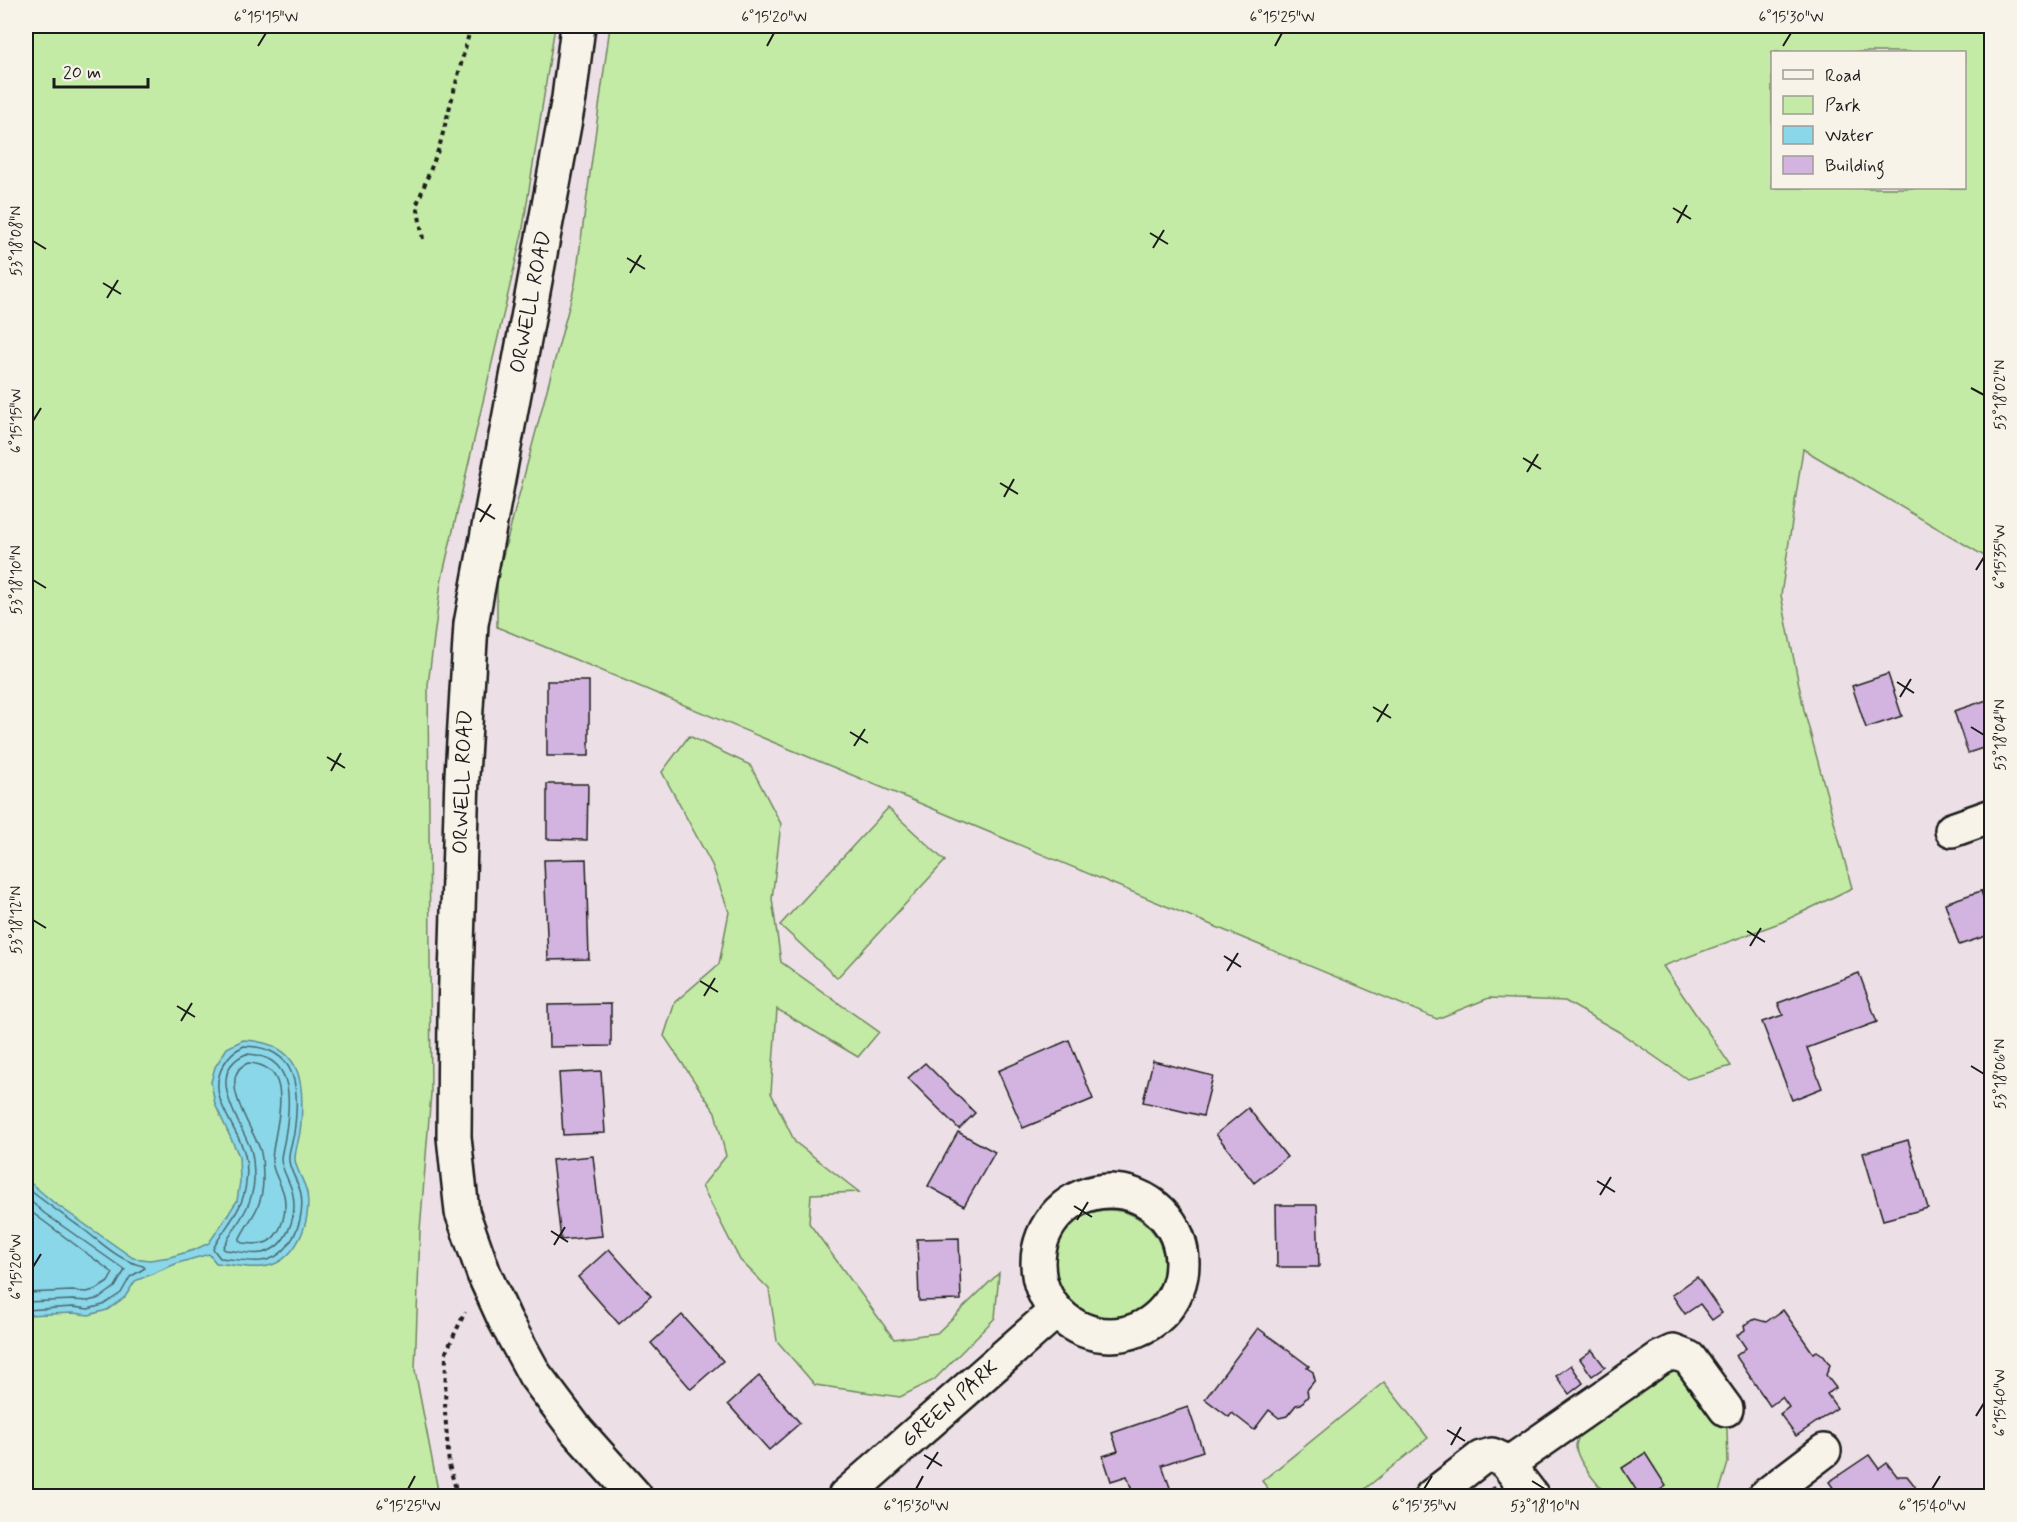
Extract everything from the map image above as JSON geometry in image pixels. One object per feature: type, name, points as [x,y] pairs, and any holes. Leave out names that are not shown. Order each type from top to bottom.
[{"type":"street","name":"ORWELL ROAD","points":[[578,26],[569,98],[471,624],[462,775],[454,1137],[462,1212],[484,1274],[505,1320],[535,1375],[577,1431],[635,1497]]},
{"type":"street","points":[[1952,830],[1992,816]]},
{"type":"street","points":[[1115,1190],[1139,1196],[1160,1210],[1174,1228],[1182,1250],[1183,1274],[1175,1296],[1161,1315],[1142,1329],[1119,1335],[1096,1335],[1074,1326],[1056,1311],[1042,1290],[1037,1266],[1040,1242],[1051,1220],[1062,1208],[1091,1192],[1115,1190]]},
{"type":"street","name":"GREEN PARK","points":[[844,1497],[1056,1311]]},
{"type":"street","points":[[1508,1464],[1660,1358],[1673,1352],[1689,1358],[1726,1409]]},
{"type":"street","points":[[1766,1497],[1824,1451]]},
{"type":"street","points":[[1432,1497],[1481,1458],[1492,1455],[1508,1464],[1532,1497]]},
{"type":"path","points":[[423,239],[417,204],[439,148],[471,26]]},
{"type":"path","points":[[458,1497],[449,1465],[446,1423],[446,1352],[484,1274]]},
{"type":"green space","points":[[26,26],[555,26],[522,234],[441,582],[428,685],[431,1093],[420,1230],[415,1370],[439,1496],[26,1496]]},
{"type":"green space","points":[[610,26],[1991,26],[1991,560],[1803,449],[1781,595],[1804,710],[1852,888],[1782,922],[1663,966],[1731,1066],[1687,1079],[1619,1032],[1565,1001],[1489,998],[1437,1019],[497,627],[497,578],[575,284]]},
{"type":"green space","points":[[689,736],[750,765],[781,824],[772,899],[781,962],[879,1032],[858,1057],[777,1009],[771,1093],[795,1142],[859,1192],[811,1194],[809,1223],[894,1339],[937,1333],[999,1273],[995,1318],[934,1380],[900,1397],[815,1385],[777,1341],[769,1289],[740,1260],[702,1186],[726,1156],[715,1112],[664,1036],[675,1002],[719,964],[729,912],[712,865],[662,772]]},
{"type":"green space","points":[[888,808],[945,861],[837,978],[780,925]]},
{"type":"green space","points":[[1109,1210],[1130,1214],[1148,1226],[1160,1244],[1164,1265],[1160,1286],[1148,1304],[1130,1316],[1109,1320],[1088,1316],[1070,1304],[1058,1286],[1054,1265],[1058,1244],[1070,1226],[1088,1214]]},
{"type":"green space","points":[[1671,1367],[1689,1377],[1727,1429],[1728,1463],[1718,1496],[1607,1496],[1579,1458],[1576,1445],[1579,1436],[1582,1431]]},
{"type":"green space","points":[[1384,1382],[1428,1438],[1356,1496],[1274,1496],[1262,1481]]},
{"type":"water","points":[[243,1040],[263,1042],[278,1048],[289,1057],[300,1081],[302,1114],[295,1159],[306,1189],[308,1205],[304,1229],[292,1250],[274,1264],[262,1267],[216,1263],[209,1254],[178,1263],[135,1281],[125,1297],[107,1310],[89,1315],[73,1313],[26,1315],[26,1179],[53,1202],[133,1258],[150,1260],[170,1257],[209,1243],[237,1201],[240,1181],[239,1156],[215,1104],[211,1082],[215,1067],[227,1048]]},
{"type":"building","points":[[1888,674],[1902,716],[1866,728],[1852,686]]},
{"type":"building","points":[[547,681],[589,681],[589,756],[547,756]]},
{"type":"building","points":[[1990,699],[1992,745],[1968,753],[1954,711]]},
{"type":"building","points":[[547,784],[588,784],[587,840],[547,839]]},
{"type":"building","points":[[586,859],[589,959],[548,960],[544,860]]},
{"type":"building","points":[[1992,888],[1992,924],[1981,891]]},
{"type":"building","points":[[1981,891],[1992,924],[1992,934],[1959,945],[1945,903]]},
{"type":"building","points":[[1859,973],[1877,1022],[1807,1048],[1822,1088],[1792,1100],[1762,1022],[1783,1015],[1778,1003]]},
{"type":"building","points":[[611,1004],[611,1046],[549,1047],[548,1005]]},
{"type":"building","points":[[1069,1040],[1093,1099],[1023,1128],[998,1071]]},
{"type":"building","points":[[1153,1061],[1213,1076],[1203,1116],[1143,1102]]},
{"type":"building","points":[[925,1063],[975,1113],[959,1129],[908,1078]]},
{"type":"building","points":[[601,1071],[605,1133],[563,1135],[559,1073]]},
{"type":"building","points":[[1248,1108],[1287,1157],[1254,1183],[1216,1134]]},
{"type":"building","points":[[958,1132],[995,1152],[964,1206],[928,1186]]},
{"type":"building","points":[[1908,1140],[1928,1208],[1883,1220],[1863,1153]]},
{"type":"building","points":[[593,1156],[602,1236],[561,1240],[552,1160]]},
{"type":"building","points":[[1276,1205],[1317,1205],[1319,1267],[1277,1267]]},
{"type":"building","points":[[959,1238],[961,1300],[919,1301],[917,1239]]},
{"type":"building","points":[[609,1249],[651,1296],[619,1324],[578,1277]]},
{"type":"building","points":[[1697,1277],[1722,1313],[1712,1320],[1700,1304],[1685,1314],[1672,1295]]},
{"type":"building","points":[[1783,1310],[1813,1353],[1817,1351],[1823,1355],[1830,1365],[1826,1375],[1836,1388],[1827,1394],[1837,1408],[1796,1436],[1780,1414],[1789,1407],[1782,1397],[1770,1406],[1736,1356],[1746,1348],[1737,1335],[1745,1330],[1744,1325],[1755,1319],[1766,1322]]},
{"type":"building","points":[[682,1315],[723,1361],[691,1389],[651,1343]]},
{"type":"building","points":[[1258,1328],[1309,1366],[1307,1368],[1313,1372],[1315,1380],[1307,1390],[1308,1396],[1287,1416],[1279,1418],[1269,1410],[1254,1430],[1232,1413],[1229,1417],[1205,1399]]},
{"type":"building","points":[[1592,1350],[1605,1367],[1592,1376],[1580,1359]]},
{"type":"building","points":[[1571,1365],[1583,1383],[1569,1394],[1556,1376]]},
{"type":"building","points":[[759,1376],[800,1423],[769,1450],[728,1404]]},
{"type":"building","points":[[1188,1407],[1203,1451],[1162,1465],[1173,1496],[1134,1496],[1127,1476],[1111,1481],[1103,1456],[1118,1451],[1112,1433]]},
{"type":"building","points":[[1645,1453],[1666,1486],[1651,1496],[1640,1496],[1622,1468]]},
{"type":"building","points":[[1869,1455],[1879,1469],[1887,1463],[1897,1476],[1907,1476],[1915,1486],[1916,1494],[1912,1496],[1839,1496],[1829,1482]]},
{"type":"building","points":[[1494,1487],[1501,1496],[1482,1495]]}]
